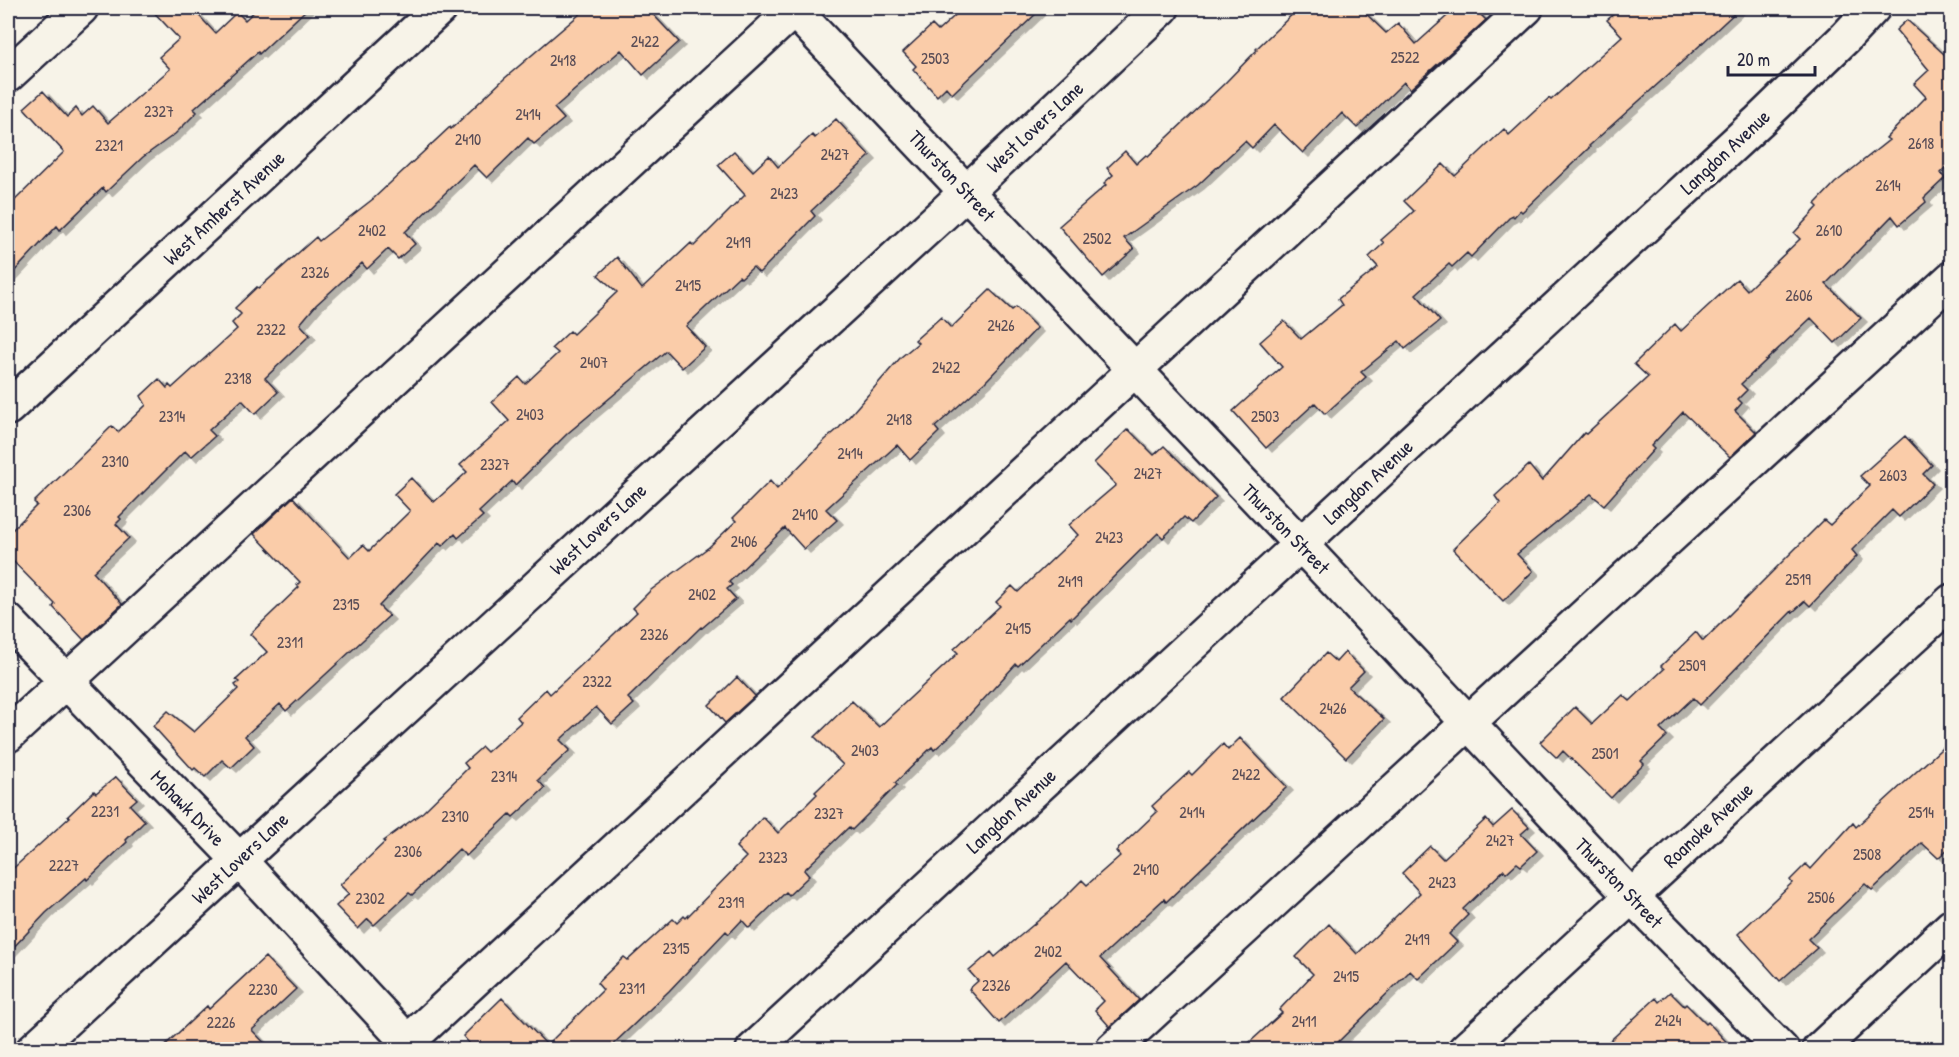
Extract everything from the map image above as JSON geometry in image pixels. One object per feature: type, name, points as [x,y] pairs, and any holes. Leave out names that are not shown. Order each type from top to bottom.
[{"type":"street","points":[[8,75],[81,8]]},
{"type":"street","name":"West Amherst Avenue","points":[[8,408],[440,8]]},
{"type":"street","points":[[8,735],[794,8]]},
{"type":"street","name":"Thurston Street","points":[[794,8],[1631,896],[1782,1050]]},
{"type":"street","name":"West Lovers Lane","points":[[33,1050],[238,859],[966,192],[1162,8]]},
{"type":"street","points":[[407,1047],[1526,8]]},
{"type":"street","name":"Langdon Avenue","points":[[753,1050],[1759,121],[1873,8]]},
{"type":"street","points":[[1112,1050],[1952,278]]},
{"type":"street","name":"Roanoke Avenue","points":[[1465,1050],[1952,601]]},
{"type":"street","name":"Mohawk Drive","points":[[8,621],[238,859],[407,1047]]},
{"type":"street","points":[[1819,1050],[1952,926]]},
{"type":"building","points":[[150,8],[192,8],[215,33],[237,12],[245,20],[258,8],[308,8],[259,54],[258,52],[194,109],[197,112],[175,134],[143,157],[106,192],[103,188],[60,230],[57,226],[8,278],[8,207],[64,152],[24,108],[43,91],[67,117],[76,108],[82,116],[93,106],[108,123],[170,69],[159,57],[179,39]]},
{"type":"building","points":[[587,8],[647,8],[679,42],[643,75],[621,50],[554,108],[564,119],[534,144],[528,138],[487,178],[474,165],[405,232],[415,244],[398,259],[388,249],[367,269],[362,263],[316,305],[300,324],[310,335],[265,378],[278,392],[255,414],[242,400],[209,430],[215,436],[191,457],[185,451],[119,517],[121,519],[116,524],[129,538],[93,572],[122,604],[84,640],[53,607],[55,604],[8,556],[8,534],[37,505],[34,502],[112,426],[118,432],[146,405],[141,396],[159,379],[167,388],[169,385],[172,388],[237,329],[232,323],[241,314],[235,308],[257,287],[259,288],[316,237],[319,241],[373,199],[450,127],[451,129],[505,78]]},
{"type":"building","points":[[963,8],[1042,8],[952,94],[946,87],[937,96],[913,69],[916,66],[903,52],[932,25],[938,31]]},
{"type":"building","points":[[1299,8],[1360,8],[1386,33],[1398,23],[1416,44],[1456,8],[1474,8],[1486,20],[1410,89],[1404,82],[1357,128],[1342,113],[1303,153],[1274,125],[1252,148],[1245,141],[1198,185],[1124,238],[1134,249],[1103,277],[1059,226],[1106,185],[1104,183],[1113,175],[1107,168],[1125,151],[1136,164],[1146,155],[1148,156]]},
{"type":"building","points":[[1621,8],[1740,8],[1589,146],[1522,212],[1520,210],[1514,217],[1512,215],[1471,257],[1467,253],[1452,267],[1449,264],[1416,294],[1440,321],[1405,349],[1399,341],[1361,372],[1366,377],[1325,414],[1315,403],[1266,448],[1233,411],[1282,367],[1260,342],[1284,321],[1301,339],[1342,305],[1338,299],[1378,267],[1369,257],[1384,243],[1381,240],[1414,211],[1404,201],[1443,164],[1455,176],[1504,129],[1509,135],[1549,98],[1551,100],[1622,36],[1607,20]]},
{"type":"building","points":[[1907,20],[1945,55],[1952,48],[1952,161],[1940,173],[1945,178],[1924,198],[1926,202],[1899,225],[1892,216],[1826,284],[1861,318],[1835,343],[1811,318],[1741,384],[1747,390],[1738,399],[1742,403],[1735,411],[1756,432],[1730,457],[1683,412],[1651,446],[1654,449],[1604,505],[1591,494],[1517,554],[1533,571],[1503,601],[1453,549],[1500,503],[1495,496],[1529,465],[1542,481],[1584,433],[1586,434],[1648,377],[1634,364],[1675,324],[1681,331],[1737,279],[1747,290],[1800,239],[1794,233],[1818,207],[1815,204],[1835,183],[1889,140],[1886,138],[1926,97],[1914,84],[1929,70],[1896,30]]},
{"type":"building","points":[[836,119],[870,156],[811,211],[815,216],[759,273],[753,267],[741,278],[739,276],[686,326],[705,347],[682,368],[666,351],[568,433],[515,485],[512,481],[479,512],[483,516],[458,538],[455,534],[442,546],[439,543],[379,606],[389,616],[286,711],[280,704],[245,736],[254,746],[231,768],[222,760],[205,777],[195,768],[193,770],[153,726],[168,711],[194,732],[238,689],[235,685],[239,682],[236,680],[267,652],[250,634],[299,587],[297,585],[300,582],[254,534],[293,497],[350,558],[363,545],[369,551],[410,511],[394,494],[411,478],[434,502],[467,472],[460,465],[509,421],[492,402],[519,377],[525,384],[558,353],[552,348],[570,331],[573,334],[617,292],[598,275],[617,257],[642,289],[691,243],[694,246],[745,195],[718,165],[734,151],[753,171],[769,156],[778,167],[812,135],[815,138]]},
{"type":"building","points":[[990,290],[1012,310],[1016,307],[1037,328],[985,382],[935,427],[939,432],[910,460],[897,445],[826,509],[837,520],[804,549],[785,528],[729,582],[732,585],[727,589],[736,599],[701,627],[628,698],[634,704],[612,724],[596,707],[560,740],[570,750],[538,780],[545,788],[513,817],[510,814],[466,856],[459,849],[412,895],[409,893],[374,925],[368,919],[358,929],[336,906],[349,894],[340,885],[385,842],[383,841],[423,812],[468,768],[464,763],[482,747],[487,752],[521,722],[517,717],[546,689],[550,694],[591,656],[637,612],[633,608],[651,590],[709,547],[736,521],[733,518],[770,481],[777,489],[839,428],[901,357],[918,343],[915,340],[941,317],[951,328]]},
{"type":"building","points":[[1128,429],[1154,455],[1164,446],[1216,497],[1191,523],[1184,517],[1163,538],[1158,533],[1071,619],[1070,617],[1018,666],[1016,664],[950,736],[934,750],[932,747],[852,830],[849,827],[804,870],[809,876],[789,895],[786,892],[749,928],[742,920],[729,934],[726,931],[669,991],[607,1050],[475,1050],[463,1036],[502,998],[547,1045],[603,990],[597,983],[624,957],[628,960],[673,919],[677,923],[684,916],[686,918],[746,857],[736,847],[763,817],[778,833],[843,765],[815,737],[852,701],[879,727],[958,653],[954,649],[1000,606],[996,602],[1012,586],[1018,592],[1078,535],[1069,525],[1116,485],[1094,463]]},
{"type":"building","points":[[1905,436],[1932,465],[1923,474],[1933,484],[1899,517],[1892,510],[1852,550],[1857,556],[1810,606],[1805,601],[1792,611],[1700,705],[1693,698],[1660,729],[1667,736],[1641,761],[1644,764],[1611,798],[1563,751],[1557,758],[1540,742],[1575,707],[1592,724],[1623,695],[1630,701],[1664,669],[1661,666],[1696,632],[1703,641],[1824,520],[1830,525],[1870,486],[1860,476]]},
{"type":"building","points":[[1345,652],[1364,671],[1348,687],[1384,719],[1346,758],[1284,697],[1326,653],[1336,662]]},
{"type":"building","points":[[737,677],[755,696],[725,723],[709,705]]},
{"type":"building","points":[[1240,738],[1287,787],[1166,902],[1164,899],[1100,958],[1139,1000],[1110,1027],[1095,1010],[1104,1001],[1066,961],[999,1023],[969,989],[978,981],[969,971],[991,952],[995,957],[1058,904],[1082,880],[1087,885],[1120,856],[1116,851],[1157,812],[1152,806],[1189,772],[1192,775],[1223,744],[1228,750]]},
{"type":"building","points":[[1952,739],[1952,845],[1938,858],[1922,843],[1872,890],[1865,884],[1808,939],[1817,948],[1780,981],[1738,934],[1792,883],[1790,880],[1806,864],[1811,869],[1853,823],[1856,827]]},
{"type":"building","points":[[116,777],[137,799],[130,805],[145,821],[126,840],[127,842],[87,880],[86,878],[46,913],[8,953],[8,873],[70,817],[68,816],[94,791],[96,793]]},
{"type":"building","points":[[1512,810],[1529,827],[1521,834],[1537,851],[1521,866],[1517,863],[1506,873],[1504,870],[1463,909],[1468,915],[1449,934],[1457,942],[1418,979],[1410,971],[1330,1050],[1241,1050],[1282,1013],[1279,1010],[1313,974],[1296,957],[1329,924],[1357,954],[1420,893],[1402,873],[1430,846],[1443,859],[1486,819],[1493,827]]},
{"type":"building","points":[[265,957],[296,989],[252,1030],[271,1050],[160,1050],[207,1006],[209,1009]]},
{"type":"building","points":[[1670,992],[1706,1024],[1708,1022],[1734,1050],[1600,1050],[1656,998],[1659,1002]]}]
